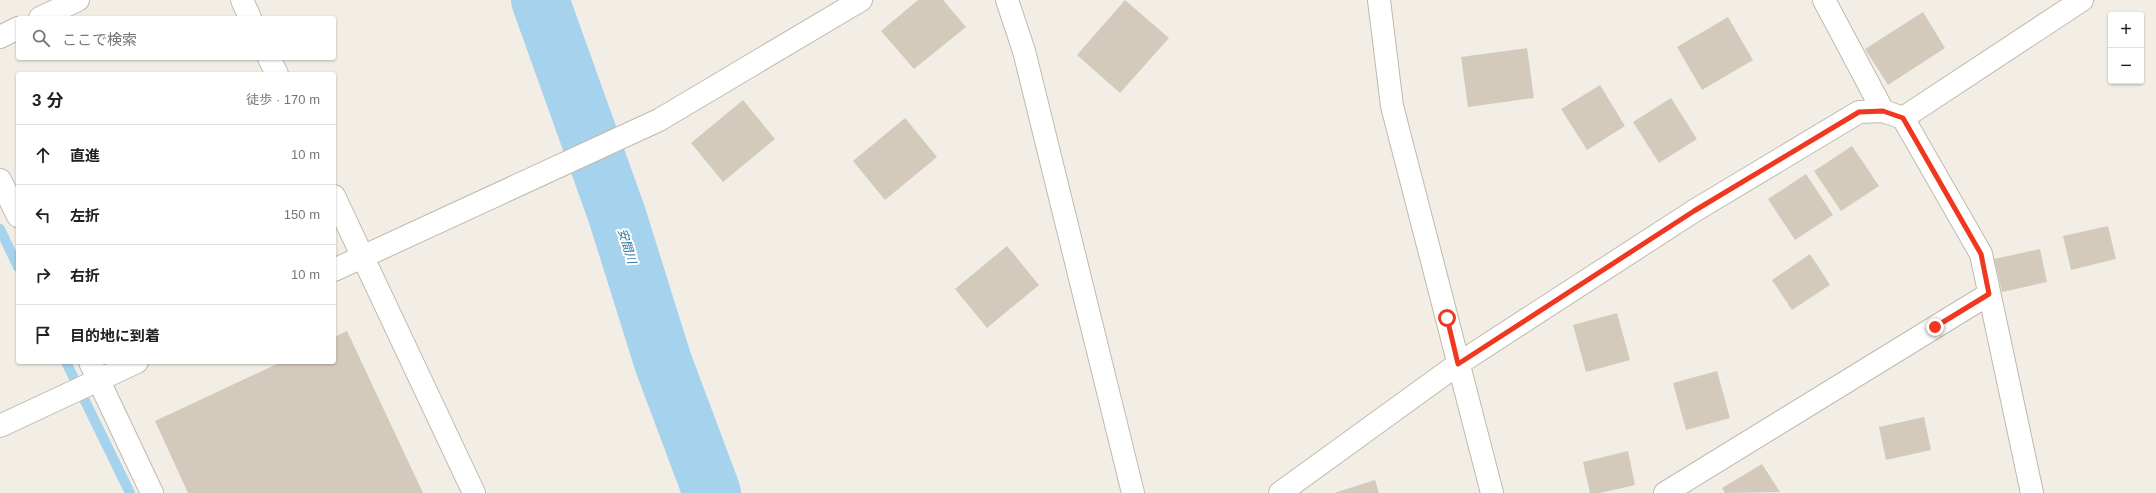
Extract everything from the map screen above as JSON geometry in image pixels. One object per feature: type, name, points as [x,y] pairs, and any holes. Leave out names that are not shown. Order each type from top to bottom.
[{"type":"street","points":[[242,0],[249,16]]},
{"type":"street","points":[[336,269],[519,183],[659,120],[861,0]]},
{"type":"street","points":[[1007,0],[1024,51],[1133,493]]},
{"type":"street","points":[[1379,0],[1392,106],[1492,493]]},
{"type":"street","points":[[1824,0],[1883,111]]},
{"type":"street","points":[[1903,118],[2082,0]]},
{"type":"street","points":[[44,16],[72,1]]},
{"type":"street","points":[[0,37],[16,29]]},
{"type":"street","points":[[270,60],[276,72]]},
{"type":"street","points":[[1280,493],[1458,364],[1694,211],[1859,112],[1883,111],[1903,118],[1981,254],[2032,493]]},
{"type":"street","points":[[0,180],[16,212]]},
{"type":"street","points":[[336,200],[474,493]]},
{"type":"street","points":[[1665,493],[1989,294]]},
{"type":"street","points":[[0,426],[86,380],[130,364]]},
{"type":"street","points":[[86,380],[152,493]]},
{"type":"building","points":[[918,0],[943,0],[966,27],[914,69],[881,31]]},
{"type":"building","points":[[1125,0],[1169,38],[1120,93],[1077,55]]},
{"type":"building","points":[[1923,12],[1945,48],[1888,85],[1865,49]]},
{"type":"building","points":[[1728,17],[1753,60],[1702,90],[1677,47]]},
{"type":"building","points":[[1527,48],[1534,98],[1468,107],[1461,57]]},
{"type":"building","points":[[1600,85],[1625,126],[1587,150],[1561,109]]},
{"type":"building","points":[[1671,98],[1697,139],[1659,163],[1633,122]]},
{"type":"building","points":[[743,100],[775,139],[723,182],[691,143]]},
{"type":"building","points":[[905,118],[937,157],[885,200],[853,161]]},
{"type":"building","points":[[1852,146],[1879,186],[1841,211],[1814,171]]},
{"type":"building","points":[[1806,174],[1833,215],[1795,240],[1768,199]]},
{"type":"building","points":[[2108,226],[2116,259],[2071,270],[2063,236]]},
{"type":"building","points":[[1007,246],[1039,285],[987,328],[955,289]]},
{"type":"building","points":[[2040,249],[2047,282],[2002,292],[1994,259]]},
{"type":"building","points":[[1810,254],[1830,285],[1792,310],[1772,280]]},
{"type":"building","points":[[1617,313],[1630,360],[1586,372],[1573,325]]},
{"type":"building","points":[[347,331],[423,493],[188,493],[155,421],[277,364],[336,364],[336,336]]},
{"type":"building","points":[[1717,371],[1730,418],[1686,430],[1673,383]]},
{"type":"building","points":[[1924,417],[1931,450],[1886,460],[1879,427]]},
{"type":"building","points":[[1628,451],[1635,485],[1600,493],[1590,493],[1583,462]]},
{"type":"building","points":[[1762,464],[1780,492],[1725,493],[1722,488]]},
{"type":"building","points":[[1375,480],[1379,493],[1334,493]]},
{"type":"waterway","name":"安間川","points":[[540,0],[617,215],[663,362],[712,493]]},
{"type":"waterway","points":[[0,229],[16,263]]},
{"type":"waterway","points":[[67,364],[130,493]]},
{"type":"route","points":[[1447,318],[1458,364],[1694,211],[1859,112],[1883,111],[1903,118],[1981,254],[1989,294],[1935,327]]}]
